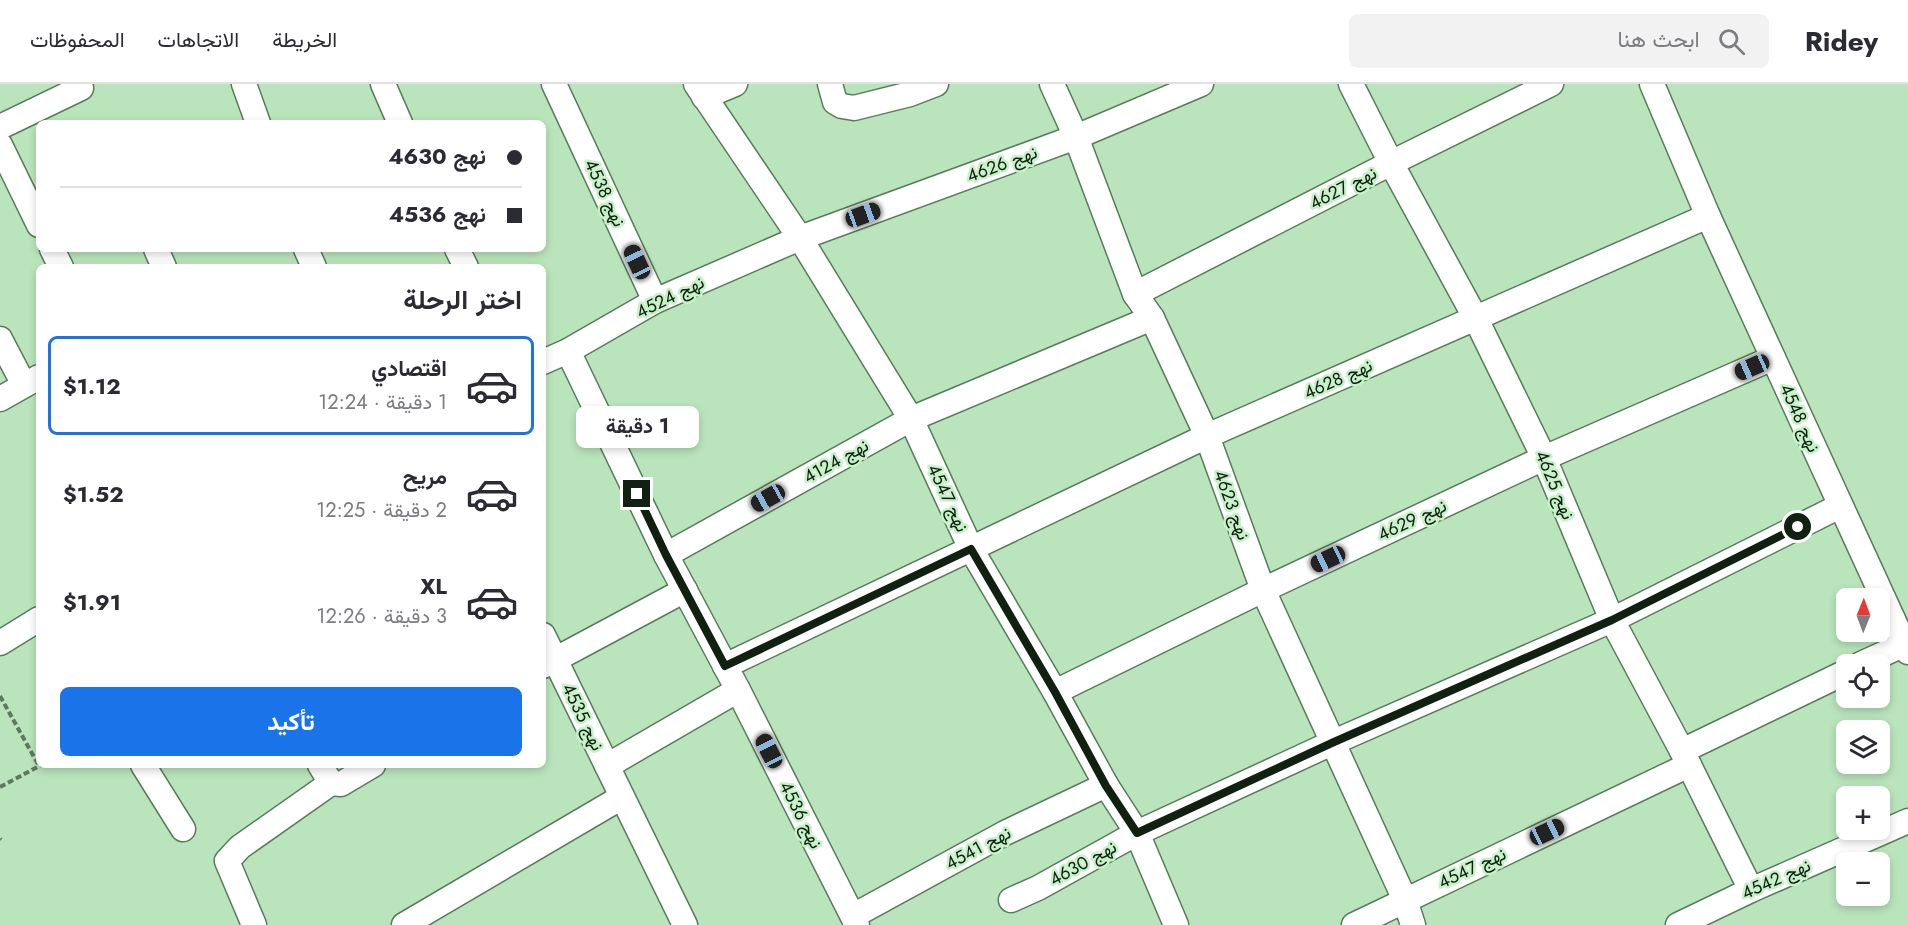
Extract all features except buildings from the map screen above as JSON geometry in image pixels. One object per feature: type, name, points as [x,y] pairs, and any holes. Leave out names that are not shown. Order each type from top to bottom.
[{"type":"street","points":[[244,84],[257,120]]},
{"type":"street","points":[[383,84],[399,120]]},
{"type":"street","name":"نهج 4538","points":[[554,84],[656,301]]},
{"type":"street","points":[[700,90],[735,84]]},
{"type":"street","points":[[830,84],[835,102],[854,108],[910,94],[936,84]]},
{"type":"street","name":"نهج 4623","points":[[1052,84],[1076,137],[1135,294],[1152,318],[1207,436],[1263,590],[1405,900],[1413,925]]},
{"type":"street","name":"نهج 4626","points":[[800,238],[1076,137],[1163,92],[1201,84]]},
{"type":"street","name":"نهج 4625","points":[[1351,84],[1390,163],[1476,319],[1544,458],[1612,620],[1751,890]]},
{"type":"street","name":"نهج 4627","points":[[1135,294],[1390,163],[1551,84]]},
{"type":"street","name":"نهج 4548","points":[[1652,84],[1708,216],[1906,648]]},
{"type":"street","points":[[0,127],[81,88]]},
{"type":"street","name":"نهج 4547","points":[[700,90],[800,238],[911,419],[971,549],[1055,692],[1106,786],[1137,833],[1176,925]]},
{"type":"street","points":[[0,145],[36,216]]},
{"type":"street","name":"نهج 4628","points":[[725,666],[1207,436],[1708,216]]},
{"type":"street","name":"نهج 4524","points":[[546,361],[568,351],[656,301],[800,238]]},
{"type":"street","name":"نهج 4124","points":[[666,555],[911,419],[1152,318]]},
{"type":"street","points":[[0,339],[31,381],[0,399]]},
{"type":"street","name":"نهج 4536","points":[[568,351],[666,555],[738,690],[855,920]]},
{"type":"street","name":"نهج 4629","points":[[1055,692],[1263,590],[1544,458],[1773,358]]},
{"type":"street","name":"نهج 4630","points":[[1011,900],[1038,888],[1137,833],[1334,742],[1612,620],[1840,506]]},
{"type":"street","points":[[549,662],[685,590]]},
{"type":"street","points":[[0,643],[36,621]]},
{"type":"street","points":[[1889,654],[1906,648]]},
{"type":"street","name":"نهج 4535","points":[[549,662],[607,766],[685,925]]},
{"type":"street","name":"نهج 4547","points":[[1354,925],[1685,758],[1836,677]]},
{"type":"street","points":[[607,766],[738,690]]},
{"type":"street","points":[[145,768],[183,828]]},
{"type":"street","points":[[254,925],[227,861],[240,847],[325,774],[341,784],[368,768]]},
{"type":"street","name":"نهج 4541","points":[[855,920],[1005,833],[1106,786]]},
{"type":"street","points":[[404,925],[622,797]]},
{"type":"street","name":"نهج 4542","points":[[1678,925],[1751,890],[1908,821]]},
{"type":"path","points":[[0,696],[36,759]]},
{"type":"path","points":[[0,788],[36,768]]},
{"type":"route","points":[[637,494],[666,555],[725,666],[971,549],[1055,692],[1106,786],[1137,833],[1334,742],[1612,620],[1798,527]]}]
